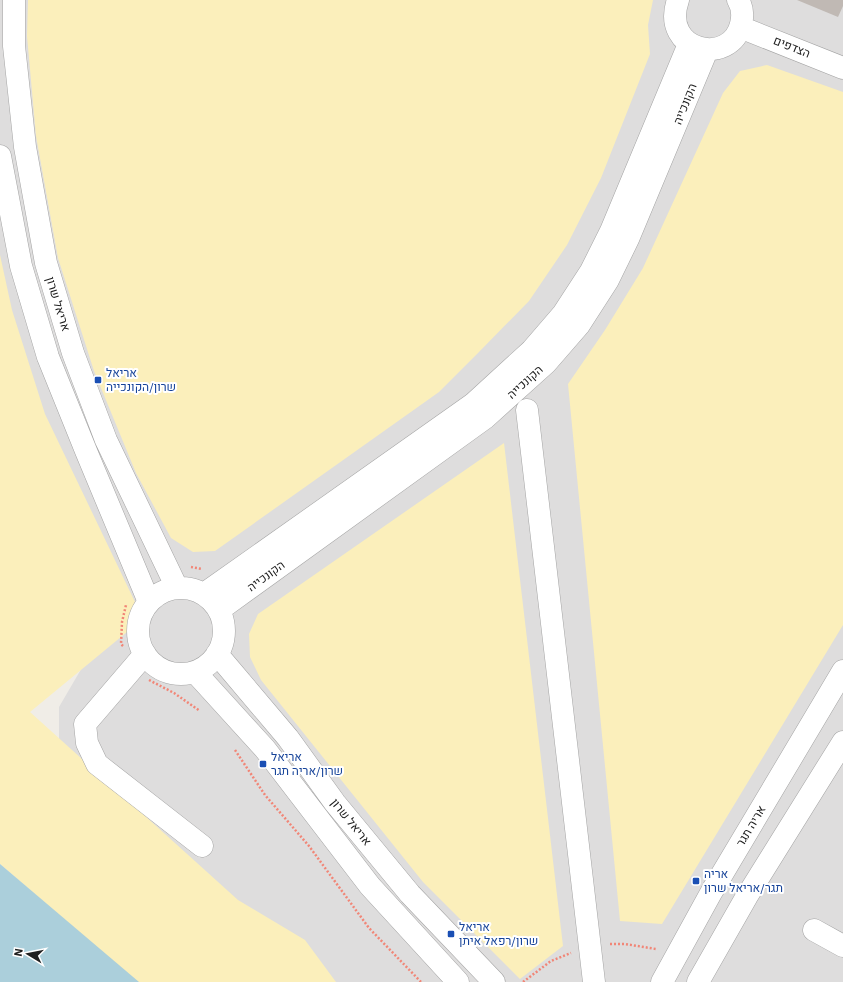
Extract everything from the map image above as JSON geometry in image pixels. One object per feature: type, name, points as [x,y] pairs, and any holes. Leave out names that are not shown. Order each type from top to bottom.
[{"type":"street","name":"אריאל שרון","points":[[14,0],[14,46],[25,147],[46,263],[73,352],[106,440],[177,588]]},
{"type":"street","points":[[678,0],[674,18],[682,37],[698,47],[715,49],[724,46],[737,34],[740,27],[742,11],[738,0]]},
{"type":"street","name":"הצדפים","points":[[740,27],[843,68]]},
{"type":"street","name":"הקונכייה","points":[[204,594],[473,404],[532,350],[564,314],[591,270],[698,47]]},
{"type":"street","name":"הקונכייה","points":[[219,610],[485,418],[546,364],[579,325],[608,280],[631,232],[698,47]]},
{"type":"street","name":"אריאל שרון","points":[[0,156],[21,266],[48,356],[149,602]]},
{"type":"street","points":[[528,410],[594,982]]},
{"type":"street","points":[[141,659],[167,671],[181,674],[195,672],[204,668],[217,654],[222,644],[224,632],[223,621],[219,610],[204,594],[187,588],[177,588],[162,592],[149,602],[142,614],[138,627],[141,659],[85,724],[87,743],[97,764],[202,846]]},
{"type":"street","name":"אריאל שרון","points":[[217,654],[288,738],[335,803],[410,894],[494,982]]},
{"type":"street","name":"אריה תגר","points":[[662,982],[712,891],[843,671]]},
{"type":"street","name":"אריאל שרון","points":[[195,672],[265,748],[370,886],[458,982]]},
{"type":"street","points":[[698,982],[747,896],[843,742]]},
{"type":"street","points":[[814,930],[843,946]]},
{"type":"path","points":[[166,563],[179,560],[188,567],[203,569]]},
{"type":"path","points":[[128,600],[122,622],[121,644],[141,659],[149,680],[174,693],[203,713]]},
{"type":"path","points":[[234,749],[264,795],[309,846],[368,928],[421,982]]},
{"type":"shaded area","points":[[0,0],[843,0],[843,982],[313,982],[59,771],[59,707],[111,618],[0,341]]},
{"type":"sand","points":[[28,0],[653,0],[648,25],[650,54],[601,178],[567,245],[529,301],[439,392],[215,551],[193,552],[171,538],[136,473],[94,371],[58,258],[36,136],[27,36]]},
{"type":"sand","points":[[767,65],[843,92],[843,625],[662,924],[620,921],[568,384],[605,330],[643,268],[723,93],[740,71]]},
{"type":"sand","points":[[0,255],[12,310],[45,414],[135,602],[129,616],[127,632],[30,712],[238,900],[305,940],[336,982],[137,982],[0,864]]},
{"type":"sand","points":[[504,443],[563,946],[520,979],[423,882],[261,680],[250,657],[249,634],[258,614]]},
{"type":"water","points":[[0,864],[139,982],[0,982]]},
{"type":"building","points":[[797,0],[843,0],[843,6],[838,17]]},
{"type":"place","name":"אריאל שרון/הקונכייה","points":[[98,380]]},
{"type":"place","name":"אריאל שרון/אריה תגר","points":[[263,764]]},
{"type":"place","name":"אריה תגר/אריאל שרון","points":[[696,881]]},
{"type":"place","name":"אריאל שרון/רפאל איתן","points":[[451,934]]}]
